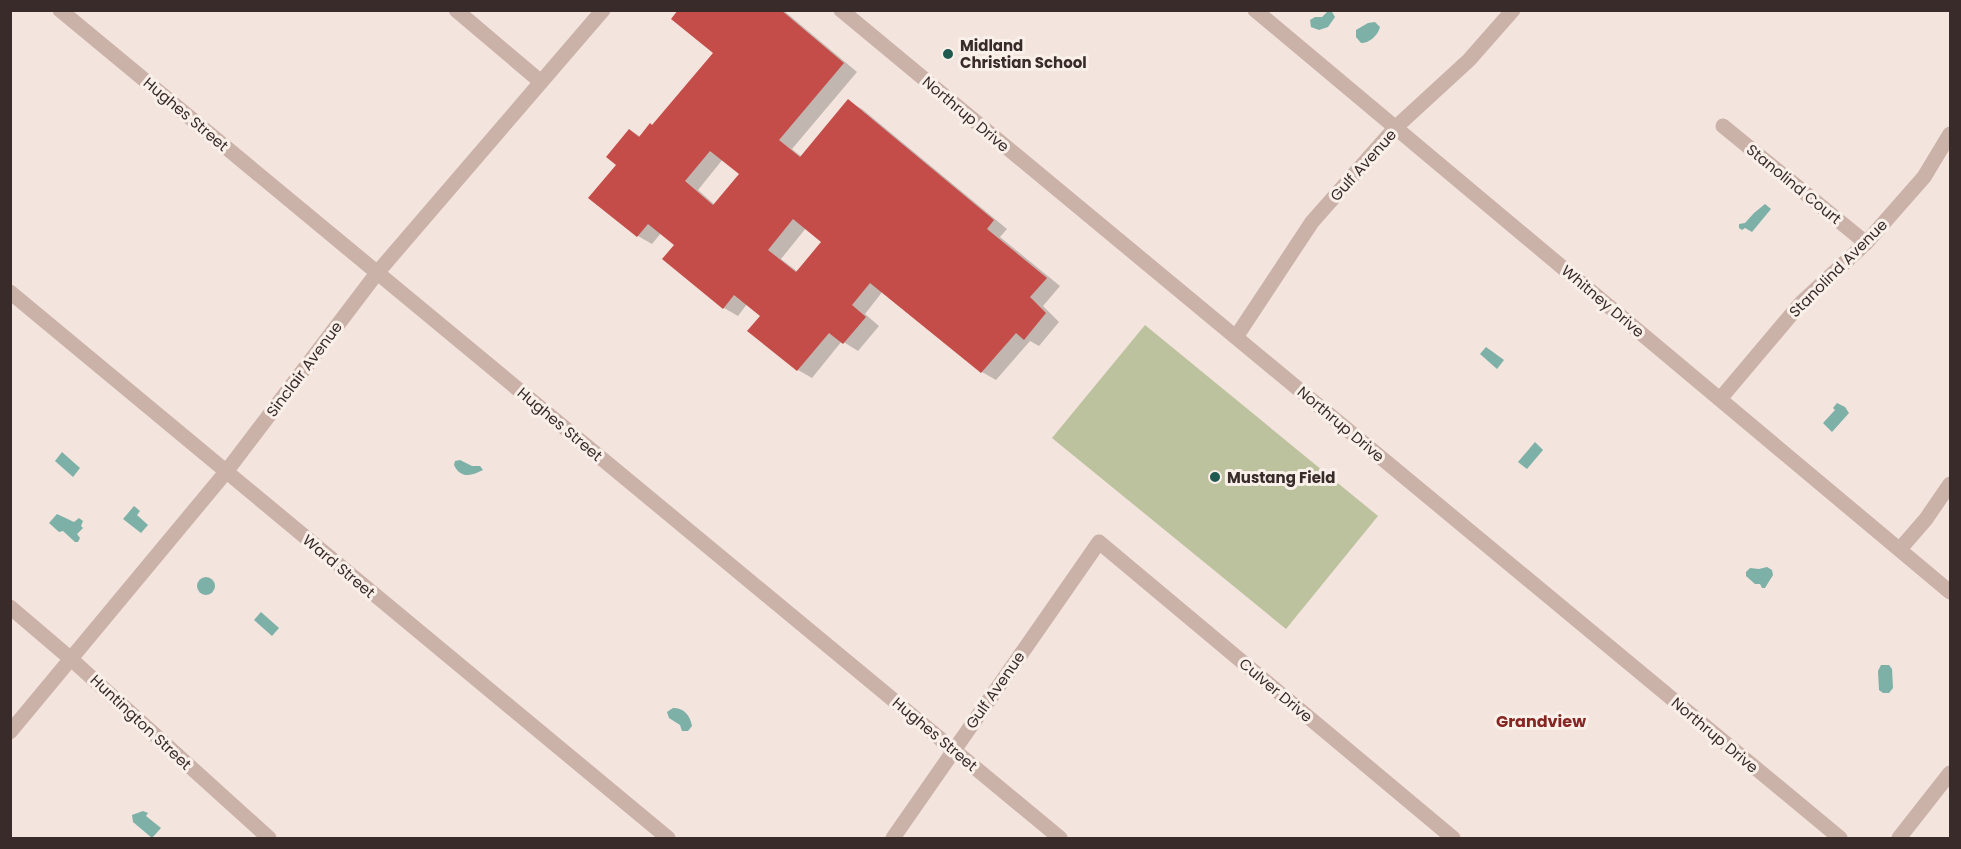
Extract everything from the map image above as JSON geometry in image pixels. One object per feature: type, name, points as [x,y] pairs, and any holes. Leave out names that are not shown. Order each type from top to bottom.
[{"type":"street","name":"Hughes Street","points":[[60,10],[1060,838]]},
{"type":"street","points":[[456,10],[541,82]]},
{"type":"street","name":"Sinclair Avenue","points":[[10,732],[226,472],[377,273],[603,10]]},
{"type":"street","name":"Northrup Drive","points":[[841,10],[1840,838]]},
{"type":"street","name":"Whitney Drive","points":[[1255,10],[1950,592]]},
{"type":"street","name":"Gulf Avenue","points":[[1236,337],[1312,222],[1395,128],[1469,60],[1513,10]]},
{"type":"street","name":"Stanolind Court","points":[[1723,126],[1866,243]]},
{"type":"street","name":"Stanolind Avenue","points":[[1720,399],[1801,303],[1866,243],[1924,177],[1950,134]]},
{"type":"street","name":"Ward Street","points":[[10,292],[668,838]]},
{"type":"street","points":[[1900,549],[1926,519],[1950,484]]},
{"type":"street","name":"Gulf Avenue","points":[[893,838],[1099,542]]},
{"type":"street","name":"Culver Drive","points":[[1099,542],[1453,838]]},
{"type":"street","name":"Huntington Street","points":[[10,608],[71,658],[259,835]]},
{"type":"street","points":[[1899,838],[1950,773]]},
{"type":"green space","name":"Mustang Field","points":[[1145,325],[1378,516],[1286,629],[1052,438]]},
{"type":"water","points":[[1327,12],[1332,12],[1335,17],[1328,27],[1319,30],[1311,27],[1310,20],[1322,17]]},
{"type":"water","points":[[1375,22],[1380,27],[1377,33],[1370,40],[1361,43],[1356,37],[1356,30]]},
{"type":"water","points":[[1765,204],[1771,209],[1752,232],[1739,228],[1739,224],[1745,223]]},
{"type":"water","points":[[1486,347],[1504,360],[1497,369],[1480,354]]},
{"type":"water","points":[[1837,403],[1845,407],[1849,413],[1832,432],[1823,423],[1835,410],[1833,408]]},
{"type":"water","points":[[1535,442],[1543,450],[1527,469],[1518,462]]},
{"type":"water","points":[[62,452],[80,468],[73,477],[55,461]]},
{"type":"water","points":[[460,460],[472,466],[480,466],[483,470],[471,475],[460,473],[454,465],[455,461]]},
{"type":"water","points":[[134,506],[140,511],[137,515],[148,525],[141,533],[123,519]]},
{"type":"water","points":[[57,514],[74,522],[79,518],[83,521],[81,526],[83,528],[77,534],[80,538],[78,542],[63,531],[59,532],[49,523]]},
{"type":"water","points":[[1767,567],[1772,570],[1773,575],[1765,588],[1762,588],[1760,584],[1755,584],[1746,576],[1750,568]]},
{"type":"water","points":[[202,577],[210,577],[215,582],[213,593],[202,595],[197,590],[197,582]]},
{"type":"water","points":[[261,612],[279,628],[272,636],[254,620]]},
{"type":"water","points":[[1881,665],[1889,665],[1892,669],[1893,688],[1889,693],[1879,690],[1878,671]]},
{"type":"water","points":[[673,708],[680,709],[688,715],[692,726],[688,731],[682,731],[680,725],[669,718],[667,712]]},
{"type":"water","points":[[143,811],[148,813],[146,816],[161,828],[152,838],[133,822],[132,815]]},
{"type":"building","points":[[678,10],[781,10],[844,63],[779,140],[800,157],[848,99],[994,220],[987,229],[1047,278],[1030,297],[1046,313],[1024,340],[1016,333],[981,373],[870,283],[852,305],[866,317],[843,344],[829,333],[797,371],[747,331],[760,316],[734,295],[723,309],[662,259],[674,245],[648,224],[637,237],[588,198],[616,165],[606,157],[629,129],[639,137],[650,123],[652,125],[713,53],[671,19]],"holes":[[[710,151],[739,174],[713,205],[685,181]],[[793,219],[821,242],[796,272],[768,250]]]},
{"type":"place","name":"Midland Christian School","points":[[948,54]]},
{"type":"place","name":"Mustang Field","points":[[1215,477]]},
{"type":"district","name":"Grandview","points":[[1541,721]]}]
